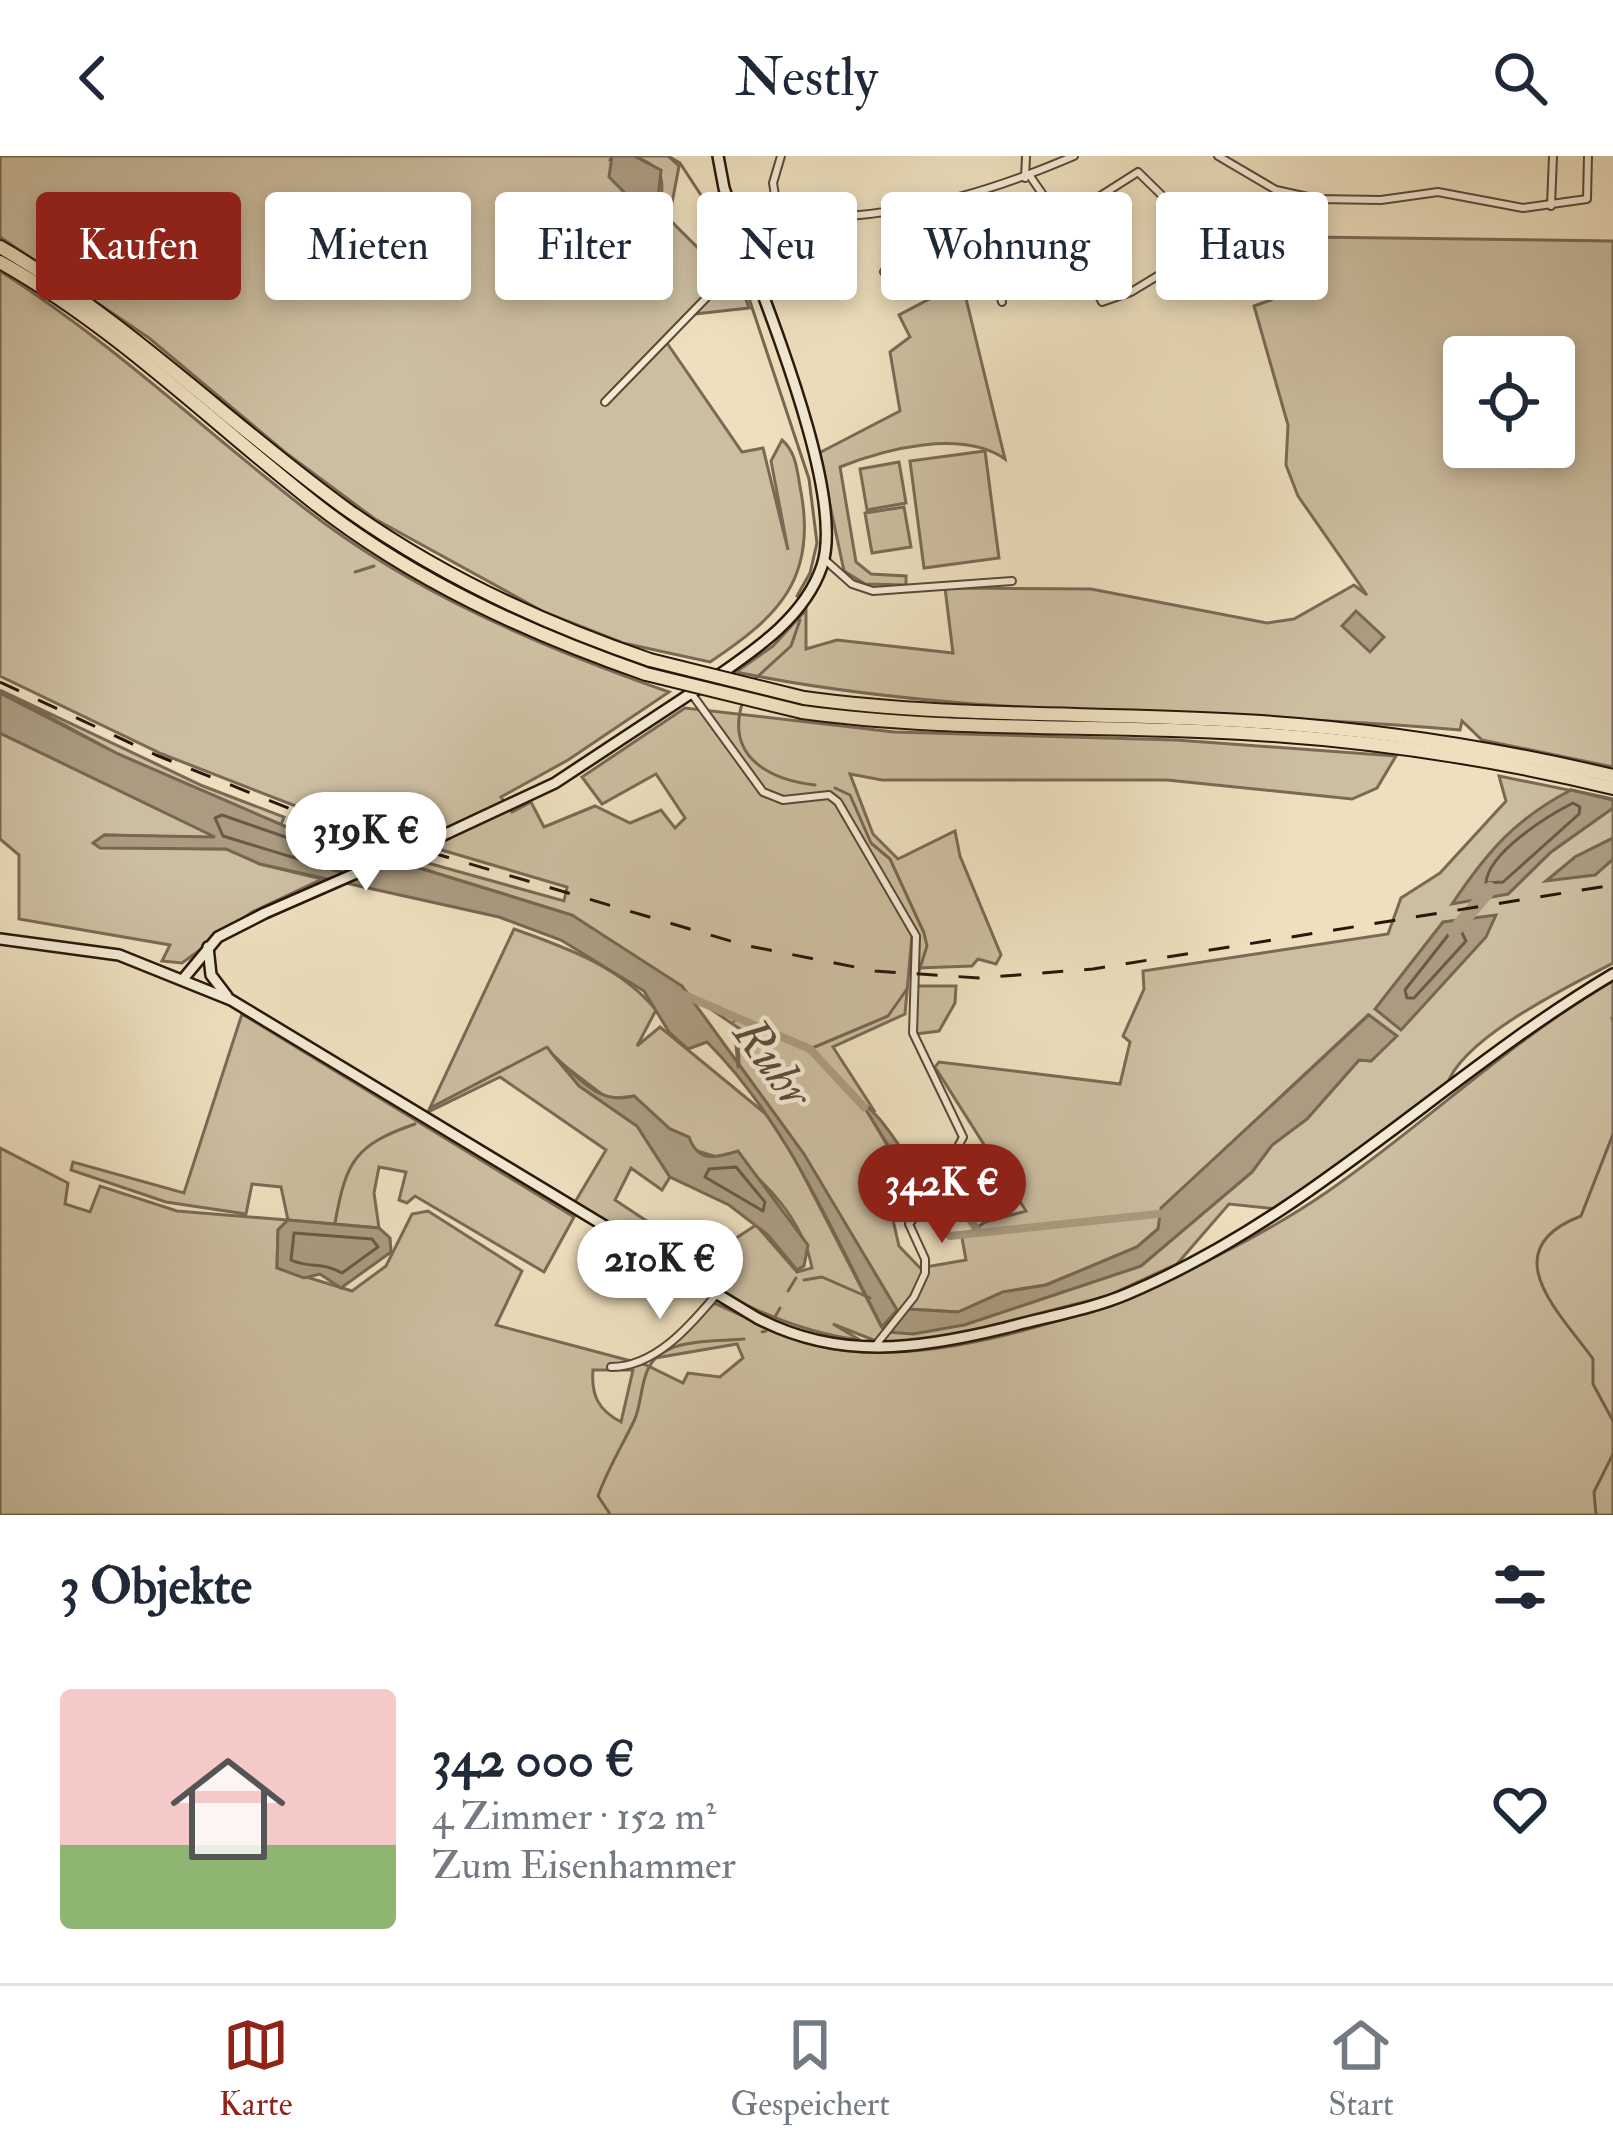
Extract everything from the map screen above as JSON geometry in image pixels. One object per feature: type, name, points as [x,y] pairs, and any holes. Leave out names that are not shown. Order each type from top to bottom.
[{"type":"highway","points":[[0,247],[108,316],[382,532],[522,610],[648,667]]},
{"type":"highway","points":[[0,262],[100,326],[314,502],[406,565],[536,632],[648,667],[803,705],[1190,718],[1363,737],[1613,776]]},
{"type":"highway","points":[[1363,737],[1613,788]]},
{"type":"main road","points":[[718,156],[727,192]]},
{"type":"main road","points":[[184,978],[208,947],[266,913],[569,775],[782,626],[809,592],[824,559],[827,528],[813,454],[755,300]]},
{"type":"main road","points":[[0,939],[119,956],[231,1000],[716,1294],[795,1335],[873,1348],[935,1345],[1102,1303],[1146,1285],[1286,1210],[1531,1028],[1613,974]]},
{"type":"main road","points":[[208,947],[211,975],[231,1000]]},
{"type":"street","points":[[774,192],[781,156]]},
{"type":"street","points":[[1026,156],[1028,177],[1039,192]]},
{"type":"street","points":[[978,192],[1074,156]]},
{"type":"street","points":[[1218,156],[1276,190],[1302,197],[1381,200],[1438,191],[1510,206],[1551,206],[1587,199],[1588,156]]},
{"type":"street","points":[[1551,206],[1553,156]]},
{"type":"street","points":[[1104,192],[1136,171],[1159,192]]},
{"type":"street","points":[[604,402],[704,300]]},
{"type":"street","points":[[824,559],[852,584],[873,591],[1012,581]]},
{"type":"street","points":[[691,693],[763,792],[783,800],[829,795],[838,802],[913,931],[914,1038],[964,1133],[935,1192],[908,1226],[925,1259],[920,1286],[873,1348]]},
{"type":"street","points":[[611,1367],[638,1366],[687,1327],[716,1294]]},
{"type":"shaded area","points":[[0,156],[612,156],[610,160],[653,192],[495,192],[495,300],[673,300],[673,223],[697,247],[697,300],[746,300],[749,308],[686,315],[622,389],[667,343],[742,452],[763,448],[788,550],[771,461],[782,440],[787,445],[797,470],[804,522],[797,572],[773,611],[710,662],[623,643],[544,612],[375,519],[286,453],[149,338],[93,300],[241,300],[241,192],[36,192],[36,261],[0,237]]},
{"type":"shaded area","points":[[634,156],[668,156],[679,166],[673,198],[673,192],[661,192],[658,171]]},
{"type":"shaded area","points":[[1328,237],[1613,241],[1613,767],[1482,740],[1462,721],[1460,730],[1006,706],[825,688],[736,672],[773,646],[806,610],[806,649],[837,640],[953,653],[945,588],[1091,589],[1267,623],[1294,619],[1354,585],[1367,595],[1298,496],[1286,465],[1288,425],[1254,306],[1271,300],[1328,300]]},
{"type":"shaded area","points":[[0,271],[118,356],[344,538],[478,614],[669,692],[568,760],[501,797],[512,812],[531,802],[544,827],[595,806],[630,823],[661,810],[675,828],[685,818],[656,774],[602,804],[582,777],[685,708],[894,732],[1176,740],[1396,756],[1377,788],[1352,799],[1167,780],[882,780],[850,774],[873,834],[898,859],[955,831],[960,856],[1001,955],[996,964],[978,959],[972,966],[918,968],[919,936],[845,811],[912,935],[905,1014],[833,1047],[875,1112],[863,1104],[887,1145],[877,1151],[899,1246],[920,1268],[966,1260],[962,1238],[985,1222],[1026,1211],[935,1067],[939,1062],[1120,1084],[1130,1042],[1123,1036],[1144,989],[1143,971],[1388,934],[1401,898],[1440,873],[1506,801],[1499,776],[1571,790],[1508,894],[1551,852],[1613,808],[1613,838],[1575,857],[1595,875],[1613,859],[1613,963],[1495,1032],[1473,1049],[1447,1085],[1276,1209],[1229,1204],[1177,1264],[1107,1296],[932,1341],[886,1345],[833,1324],[860,1340],[821,1333],[747,1305],[575,1202],[606,1150],[500,1077],[428,1112],[514,929],[572,951],[609,970],[656,1010],[637,1046],[660,1027],[767,1115],[793,1155],[881,1326],[897,1310],[804,1155],[739,1065],[738,1031],[743,1031],[572,915],[400,862],[410,858],[564,901],[567,887],[306,810],[162,754],[0,676]],"holes":[[[1368,1015],[1396,1036],[1371,1061],[1359,1060],[1307,1119],[1272,1145],[1252,1172],[1141,1266],[964,1325],[908,1309],[959,1312],[1003,1292],[1046,1285],[1137,1247],[1158,1229],[1162,1208]],[[561,1063],[608,1099],[634,1096],[670,1129],[688,1137],[694,1150],[720,1158],[728,1154],[742,1165],[791,1218],[812,1268],[797,1272],[756,1225],[721,1248],[724,1272],[615,1200],[631,1168],[662,1190],[670,1177],[637,1126],[579,1086]]]},
{"type":"shaded area","points":[[928,300],[966,300],[1005,459],[967,445],[923,445],[840,467],[856,562],[871,574],[906,576],[906,585],[865,584],[844,571],[819,453],[900,411],[890,352],[910,337],[899,315]]},
{"type":"shaded area","points":[[985,451],[999,558],[924,568],[910,461]]},
{"type":"shaded area","points":[[899,462],[906,503],[867,510],[860,469]]},
{"type":"shaded area","points":[[904,507],[911,547],[872,553],[865,513]]},
{"type":"shaded area","points":[[0,690],[203,786],[284,817],[281,825],[118,754]]},
{"type":"shaded area","points":[[0,733],[218,838],[104,835],[147,848],[226,849],[260,864],[322,879],[252,912],[182,963],[162,961],[170,945],[19,919],[19,855],[0,839]]},
{"type":"shaded area","points":[[291,820],[393,851],[369,854],[341,847],[289,828]]},
{"type":"shaded area","points":[[1613,981],[1613,1515],[0,1515],[0,1148],[68,1183],[65,1204],[90,1212],[100,1186],[177,1211],[288,1220],[278,1230],[277,1268],[352,1291],[386,1266],[412,1214],[428,1211],[522,1271],[496,1325],[646,1365],[683,1383],[688,1373],[720,1377],[743,1358],[737,1344],[649,1359],[714,1303],[787,1336],[833,1349],[891,1352],[955,1346],[1090,1310],[1157,1284],[1278,1223],[1363,1166],[1539,1029]],"holes":[[[593,1370],[633,1370],[621,1422],[598,1401]]]},
{"type":"shaded area","points":[[916,986],[956,986],[955,1003],[939,1031],[916,1034]]},
{"type":"shaded area","points":[[242,1014],[574,1217],[544,1272],[415,1196],[407,1203],[399,1200],[406,1172],[379,1167],[374,1193],[379,1228],[288,1220],[281,1187],[252,1184],[246,1214],[166,1202],[71,1170],[73,1162],[184,1193]]},
{"type":"water","points":[[612,156],[634,156],[661,170],[659,192],[624,192],[609,177]]},
{"type":"water","points":[[1356,611],[1384,637],[1370,652],[1342,626]]},
{"type":"water","points":[[0,693],[118,754],[289,828],[572,915],[682,986],[804,1154],[897,1310],[882,1327],[805,1177],[760,1106],[707,1042],[688,1049],[669,1032],[644,991],[561,940],[499,917],[260,864],[226,849],[100,848],[93,843],[104,835],[215,837],[0,733]]},
{"type":"water","points":[[1571,790],[1613,800],[1613,808],[1551,852],[1508,894],[1452,904],[1504,838]]},
{"type":"water","points":[[1613,838],[1613,859],[1595,875],[1546,881],[1575,857]]},
{"type":"water","points":[[1496,915],[1486,937],[1401,1030],[1375,1009],[1443,922]]},
{"type":"water","points":[[1369,1015],[1397,1036],[1371,1061],[1359,1060],[1307,1119],[1272,1145],[1252,1172],[1141,1266],[964,1325],[913,1334],[887,1332],[907,1309],[958,1312],[1003,1292],[1046,1285],[1137,1247],[1158,1229],[1161,1208]]},
{"type":"water","points":[[553,1055],[600,1093],[634,1096],[670,1129],[689,1137],[703,1155],[738,1151],[808,1245],[804,1266],[797,1270],[768,1235],[729,1205],[670,1177],[637,1126],[579,1086]]},
{"type":"water","points":[[861,1102],[922,1172],[949,1186],[945,1193],[926,1190],[924,1201],[913,1205],[913,1185]]},
{"type":"water","points":[[288,1220],[379,1228],[390,1238],[391,1252],[341,1288],[320,1274],[304,1278],[277,1268],[278,1230]]},
{"type":"waterway","points":[[668,156],[680,163],[729,238],[809,479],[817,543],[810,573],[797,596]]},
{"type":"waterway","points":[[355,572],[374,566]]},
{"type":"waterway","points":[[755,679],[791,646],[800,620]]},
{"type":"waterway","points":[[742,704],[740,739],[746,752],[768,771],[815,785]]},
{"type":"waterway","points":[[835,788],[850,795],[871,843],[890,859],[924,933],[927,946],[919,971]]},
{"type":"waterway","name":"Ruhr","points":[[1454,931],[1490,889]]},
{"type":"waterway","points":[[810,1049],[888,1016],[907,989]]},
{"type":"waterway","points":[[682,994],[810,1049],[864,1107]]},
{"type":"waterway","points":[[734,1014],[734,1021]]},
{"type":"waterway","points":[[735,1033],[738,1067]]},
{"type":"waterway","points":[[430,1108],[547,1047],[553,1055]]},
{"type":"waterway","points":[[335,1223],[356,1158],[378,1140],[415,1124]]},
{"type":"waterway","points":[[1613,1134],[1581,1216],[1555,1230],[1541,1246],[1537,1264],[1551,1303],[1593,1359],[1593,1384],[1613,1421]]},
{"type":"waterway","points":[[955,1198],[978,1231]]},
{"type":"waterway","points":[[931,1220],[950,1236],[1167,1213]]},
{"type":"waterway","points":[[804,1280],[822,1277],[870,1298]]},
{"type":"waterway","points":[[788,1291],[796,1278]]},
{"type":"waterway","points":[[775,1317],[780,1308]]},
{"type":"waterway","points":[[762,1332],[766,1331]]},
{"type":"waterway","points":[[610,1514],[598,1496],[637,1414],[644,1380],[656,1357],[678,1346],[744,1339]]},
{"type":"waterway","points":[[1596,1515],[1594,1492],[1613,1454]]},
{"type":"railway","points":[[0,682],[156,755],[308,816],[744,945],[875,971],[979,978],[1093,969],[1613,885]]}]
